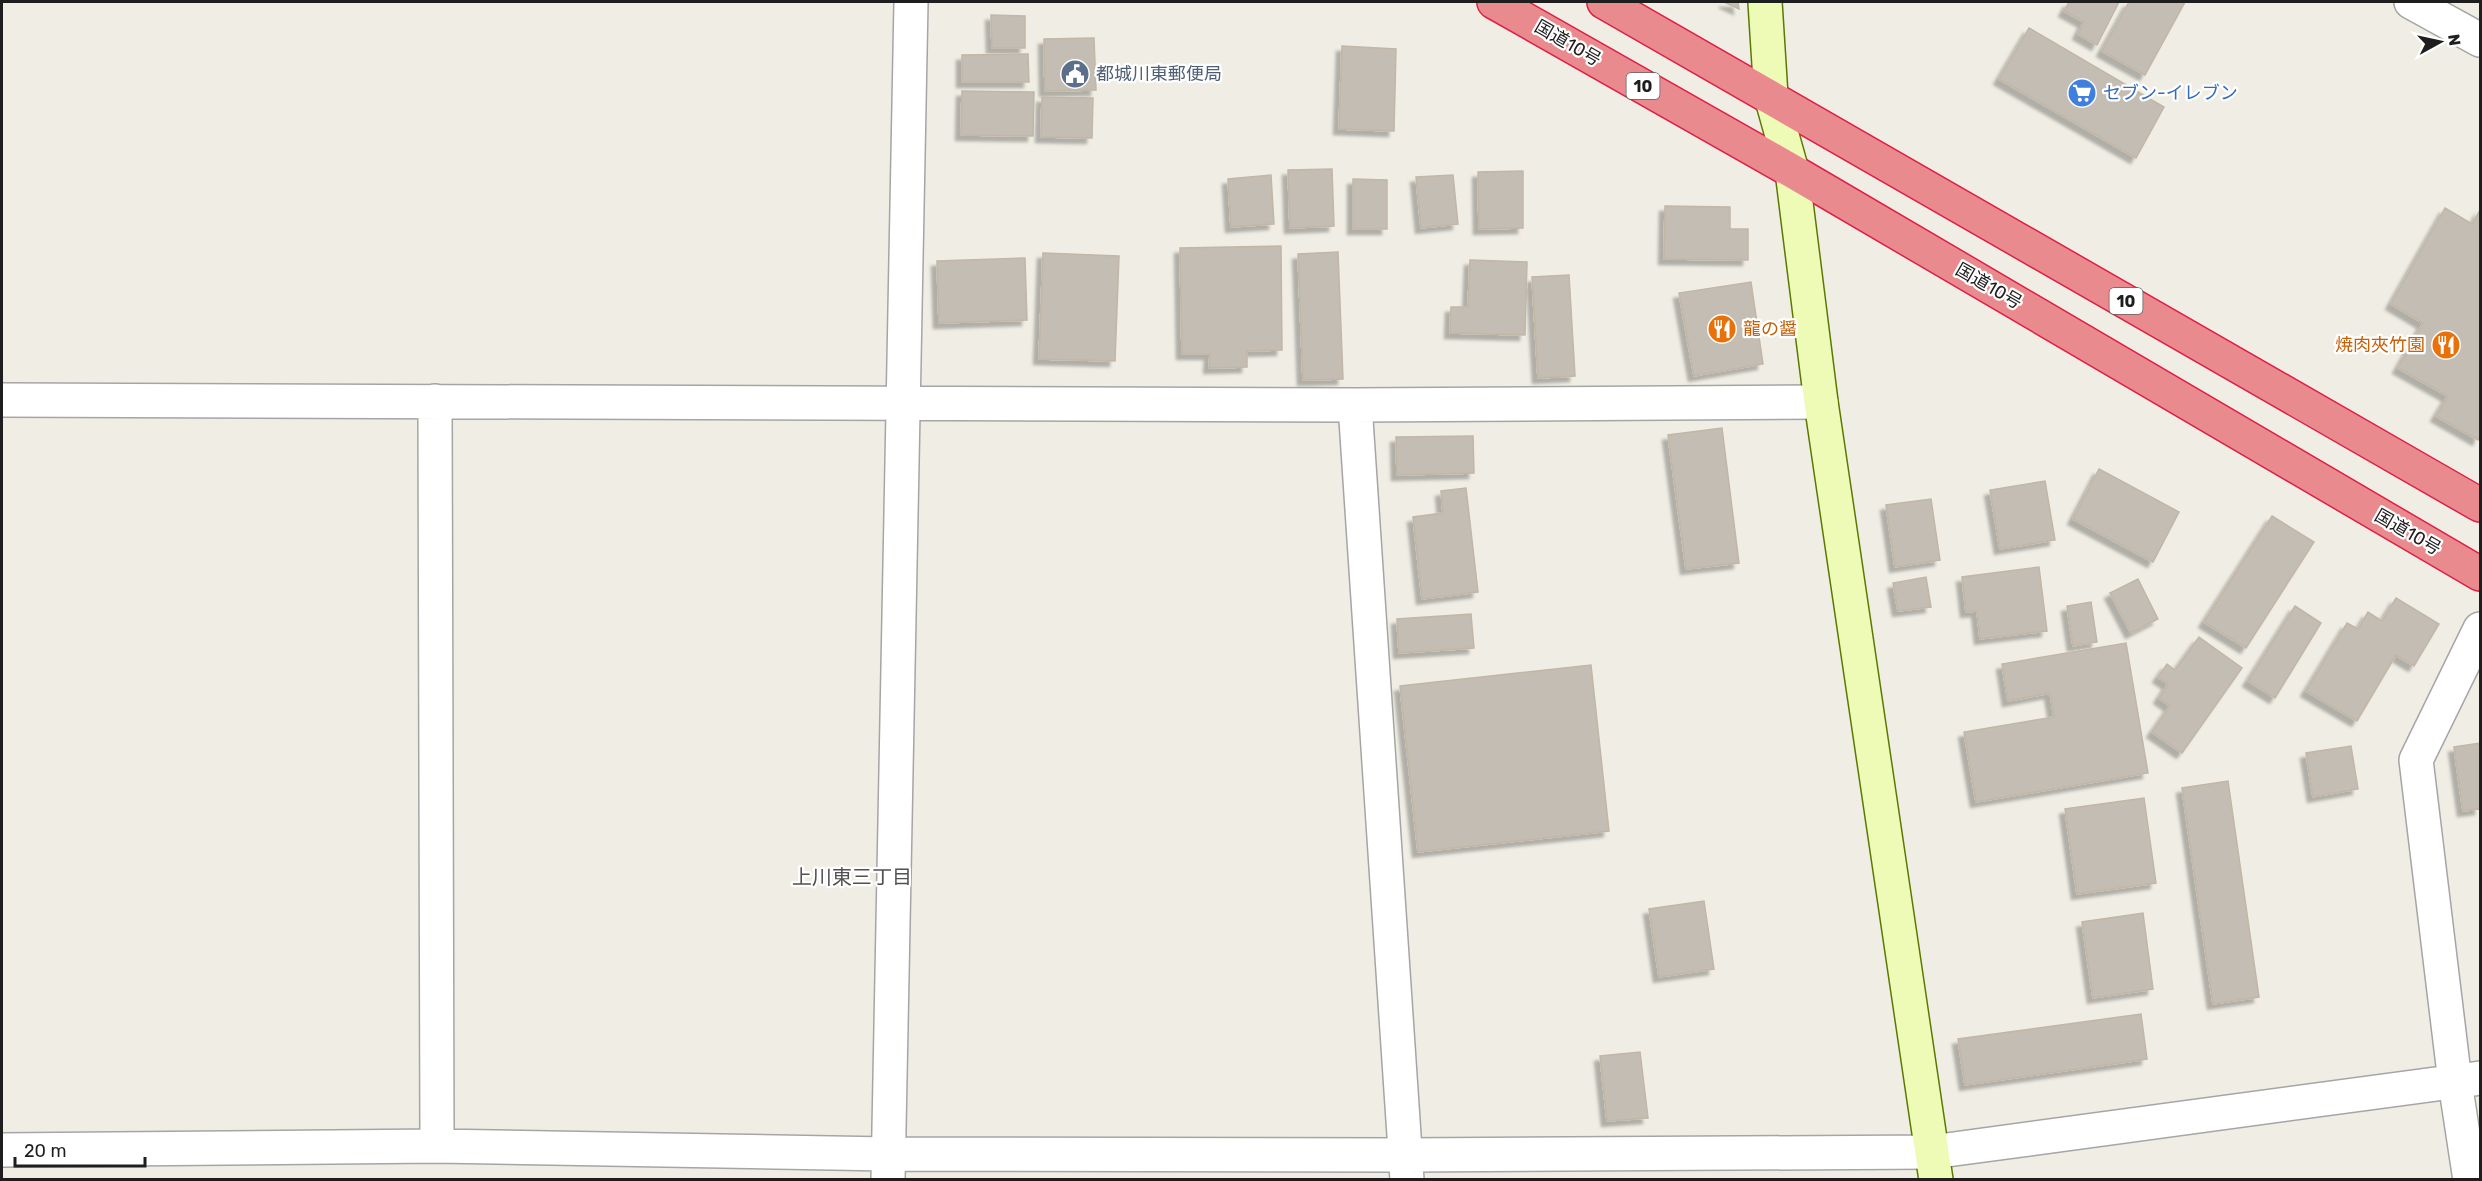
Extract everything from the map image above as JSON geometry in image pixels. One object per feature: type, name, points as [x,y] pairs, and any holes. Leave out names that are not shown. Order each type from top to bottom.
[{"type":"highway","name":"国道10号","points":[[1494,2],[1792,171],[2481,574]]},
{"type":"highway","name":"10","points":[[1604,2],[2481,505]]},
{"type":"street","points":[[888,1166],[911,2]]},
{"type":"street","points":[[1765,2],[1771,96],[1792,171],[1821,402],[1934,1166]]},
{"type":"street","points":[[2411,2],[2481,40]]},
{"type":"street","points":[[2,400],[1355,405],[1821,402]]},
{"type":"street","points":[[435,401],[437,1146]]},
{"type":"street","points":[[1355,405],[1406,1167]]},
{"type":"street","points":[[2470,1179],[2468,1080],[2416,760],[2481,629]]},
{"type":"street","points":[[2,1150],[437,1146],[888,1166],[1934,1166],[2468,1080]]},
{"type":"building","points":[[1724,2],[1738,2],[1739,9]]},
{"type":"building","points":[[2069,2],[2119,2],[2097,45],[2078,34],[2084,22],[2064,11]]},
{"type":"building","points":[[2129,2],[2185,2],[2145,75],[2102,51]]},
{"type":"building","points":[[991,15],[1025,16],[1025,48],[992,48]]},
{"type":"building","name":"セブン-イレブン","points":[[2029,28],[2164,107],[2136,158],[1999,79]]},
{"type":"building","points":[[1094,38],[1096,90],[1045,91],[1044,39]]},
{"type":"building","points":[[1342,46],[1396,49],[1394,131],[1339,129]]},
{"type":"building","points":[[1028,54],[1029,82],[962,82],[962,55]]},
{"type":"building","points":[[962,91],[1034,92],[1033,136],[961,135]]},
{"type":"building","points":[[1042,97],[1093,98],[1092,138],[1041,137]]},
{"type":"building","points":[[1332,169],[1334,226],[1290,228],[1288,170]]},
{"type":"building","points":[[1523,171],[1523,228],[1479,229],[1478,172]]},
{"type":"building","points":[[1271,175],[1274,224],[1231,227],[1228,179]]},
{"type":"building","points":[[1453,175],[1458,224],[1421,228],[1416,177]]},
{"type":"building","points":[[1353,179],[1387,180],[1387,229],[1353,229]]},
{"type":"building","points":[[1665,206],[1730,207],[1730,229],[1748,229],[1748,260],[1664,259]]},
{"type":"building","name":"焼肉夾竹園","points":[[2445,208],[2472,224],[2480,210],[2480,435],[2478,440],[2436,416],[2448,396],[2398,368],[2423,323],[2391,304]]},
{"type":"building","points":[[1281,246],[1282,350],[1247,351],[1247,367],[1209,368],[1210,354],[1182,354],[1180,248]]},
{"type":"building","points":[[1338,252],[1343,379],[1303,380],[1298,254]]},
{"type":"building","points":[[1043,253],[1119,256],[1115,361],[1039,359]]},
{"type":"building","points":[[1025,258],[1027,320],[939,323],[937,261]]},
{"type":"building","points":[[1470,260],[1527,262],[1525,335],[1450,333],[1451,307],[1468,307]]},
{"type":"building","points":[[1569,275],[1575,376],[1538,378],[1532,277]]},
{"type":"building","name":"龍の醤","points":[[1751,282],[1763,364],[1694,376],[1679,293]]},
{"type":"building","points":[[1722,428],[1739,563],[1686,569],[1668,435]]},
{"type":"building","points":[[1473,436],[1474,473],[1397,475],[1396,437]]},
{"type":"building","points":[[2099,469],[2179,512],[2153,562],[2073,519]]},
{"type":"building","points":[[2045,481],[2055,540],[2000,549],[1990,490]]},
{"type":"building","points":[[1466,488],[1478,592],[1422,599],[1413,517],[1443,513],[1441,491]]},
{"type":"building","points":[[1931,499],[1940,560],[1895,567],[1886,505]]},
{"type":"building","points":[[2272,516],[2314,542],[2246,648],[2204,622]]},
{"type":"building","points":[[2039,567],[2047,631],[1980,639],[1977,611],[1966,612],[1962,577]]},
{"type":"building","points":[[1926,577],[1931,607],[1898,611],[1893,583]]},
{"type":"building","points":[[2138,579],[2158,619],[2131,633],[2110,593]]},
{"type":"building","points":[[2396,598],[2439,624],[2414,666],[2396,655],[2357,721],[2306,691],[2347,623],[2358,629],[2368,612],[2382,621]]},
{"type":"building","points":[[2091,602],[2097,642],[2073,646],[2067,606]]},
{"type":"building","points":[[2295,606],[2321,623],[2275,698],[2248,681]]},
{"type":"building","points":[[1471,614],[1474,648],[1399,653],[1397,619]]},
{"type":"building","points":[[2199,637],[2242,668],[2182,753],[2152,732],[2170,706],[2159,698],[2168,684],[2158,677],[2167,664],[2175,670]]},
{"type":"building","points":[[2126,643],[2148,773],[1976,802],[1964,732],[2054,717],[2050,693],[2008,701],[2002,664]]},
{"type":"building","points":[[1591,665],[1609,831],[1418,852],[1400,686]]},
{"type":"building","points":[[2480,743],[2480,809],[2463,811],[2454,747]]},
{"type":"building","points":[[2351,746],[2358,789],[2313,797],[2306,753]]},
{"type":"building","points":[[2228,781],[2259,997],[2213,1004],[2182,788]]},
{"type":"building","points":[[2144,798],[2156,883],[2077,894],[2065,809]]},
{"type":"building","points":[[1704,901],[1714,969],[1659,977],[1649,909]]},
{"type":"building","points":[[2143,913],[2153,989],[2093,998],[2082,922]]},
{"type":"building","points":[[2141,1014],[2147,1059],[1965,1085],[1958,1039]]},
{"type":"building","points":[[1640,1052],[1648,1118],[1607,1121],[1600,1056]]},
{"type":"place","name":"都城川東郵便局","points":[[1075,74]]},
{"type":"place","name":"セブン-イレブン","points":[[2082,93]]},
{"type":"place","name":"龍の醤","points":[[1722,329]]},
{"type":"place","name":"焼肉夾竹園","points":[[2446,345]]},
{"type":"district","name":"上川東三丁目","points":[[852,877]]}]
